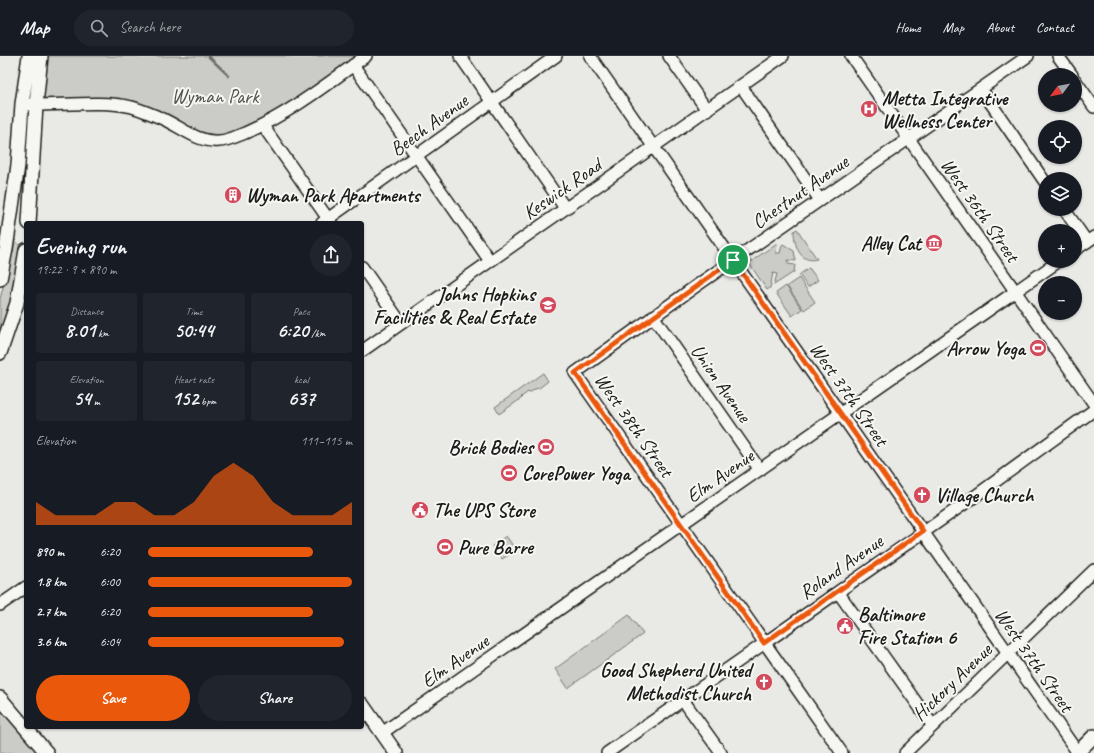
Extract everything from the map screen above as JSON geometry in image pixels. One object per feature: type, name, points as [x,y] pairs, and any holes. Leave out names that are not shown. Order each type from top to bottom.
[{"type":"main road","points":[[0,279],[18,166],[22,104],[29,56]]},
{"type":"main road","points":[[29,221],[42,105],[38,85],[41,56]]},
{"type":"main road","points":[[18,166],[19,213],[22,223],[24,223]]},
{"type":"main road","points":[[0,353],[17,303],[24,262]]},
{"type":"main road","points":[[0,698],[24,726]]},
{"type":"main road","points":[[364,707],[396,753]]},
{"type":"main road","points":[[26,729],[47,753]]},
{"type":"main road","points":[[1077,753],[1092,742]]},
{"type":"street","points":[[22,104],[89,104],[132,108],[163,119],[205,140],[222,141],[263,126],[294,107],[366,56]]},
{"type":"street","points":[[460,56],[491,103],[565,208]]},
{"type":"street","name":"Beech Avenue","points":[[328,221],[556,56]]},
{"type":"street","name":"West 37th Street","points":[[590,56],[1077,753]]},
{"type":"street","points":[[669,56],[707,110]]},
{"type":"street","name":"Keswick Road","points":[[364,350],[783,56]]},
{"type":"street","name":"West 36th Street","points":[[850,56],[909,138],[1094,404]]},
{"type":"street","name":"Chestnut Avenue","points":[[575,373],[733,260],[1028,56]]},
{"type":"street","points":[[1058,56],[1067,68]]},
{"type":"street","points":[[353,65],[490,261]]},
{"type":"street","points":[[741,86],[820,200]]},
{"type":"street","points":[[981,89],[1038,172]]},
{"type":"street","points":[[1082,90],[1094,107]]},
{"type":"street","points":[[263,126],[326,221]]},
{"type":"street","points":[[1070,216],[1090,239]]},
{"type":"street","name":"Elm Avenue","points":[[382,733],[1050,268]]},
{"type":"street","points":[[364,270],[401,323]]},
{"type":"street","name":"Union Avenue","points":[[653,316],[760,470]]},
{"type":"street","name":"West 38th Street","points":[[575,373],[842,753]]},
{"type":"street","name":"Roland Avenue","points":[[607,753],[838,592],[1094,410]]},
{"type":"street","name":"Hickory Avenue","points":[[905,753],[1094,570]]},
{"type":"street","points":[[0,605],[24,588]]},
{"type":"street","points":[[838,592],[933,726]]},
{"type":"street","points":[[683,700],[721,753]]},
{"type":"green space","name":"Wyman Park","points":[[47,56],[358,56],[281,110],[229,135],[206,137],[152,109],[43,101]]},
{"type":"green space","points":[[797,229],[817,259],[806,259],[799,252],[794,236],[794,231]]},
{"type":"green space","points":[[15,240],[21,246],[19,278],[0,347],[0,299],[13,241]]},
{"type":"green space","points":[[777,243],[776,253],[780,253],[783,244],[794,251],[796,261],[787,260],[788,264],[795,265],[794,272],[774,285],[777,274],[773,273],[770,288],[767,290],[749,263]]},
{"type":"green space","points":[[809,268],[818,280],[808,287],[799,275]]},
{"type":"green space","points":[[799,278],[815,302],[804,310],[787,286]]},
{"type":"green space","points":[[786,286],[802,309],[792,316],[776,293]]},
{"type":"green space","points":[[543,373],[548,381],[538,389],[537,388],[529,393],[528,392],[499,414],[495,407]]},
{"type":"green space","points":[[506,536],[516,550],[502,559],[492,546]]},
{"type":"green space","points":[[629,615],[643,634],[568,688],[555,669]]},
{"type":"green space","points":[[0,702],[42,753],[0,753]]},
{"type":"waterway","points":[[208,56],[229,76]]},
{"type":"place","name":"Metta Integrative Wellness Center","points":[[869,109]]},
{"type":"place","name":"Wyman Park Apartments","points":[[233,195]]},
{"type":"place","name":"Alley Cat","points":[[934,243]]},
{"type":"place","name":"Johns Hopkins Facilities & Real Estate","points":[[548,305]]},
{"type":"place","name":"Arrow Yoga","points":[[1038,348]]},
{"type":"place","name":"Brick Bodies","points":[[546,447]]},
{"type":"place","name":"CorePower Yoga","points":[[509,473]]},
{"type":"place","name":"Village Church","points":[[922,495]]},
{"type":"place","name":"The UPS Store","points":[[420,510]]},
{"type":"place","name":"Pure Barre","points":[[445,547]]},
{"type":"place","name":"Baltimore Fire Station 6","points":[[845,626]]},
{"type":"place","name":"Good Shepherd United Methodist Church","points":[[764,682]]},
{"type":"route","points":[[733,260],[923,531],[764,643],[575,373],[733,260]]}]
